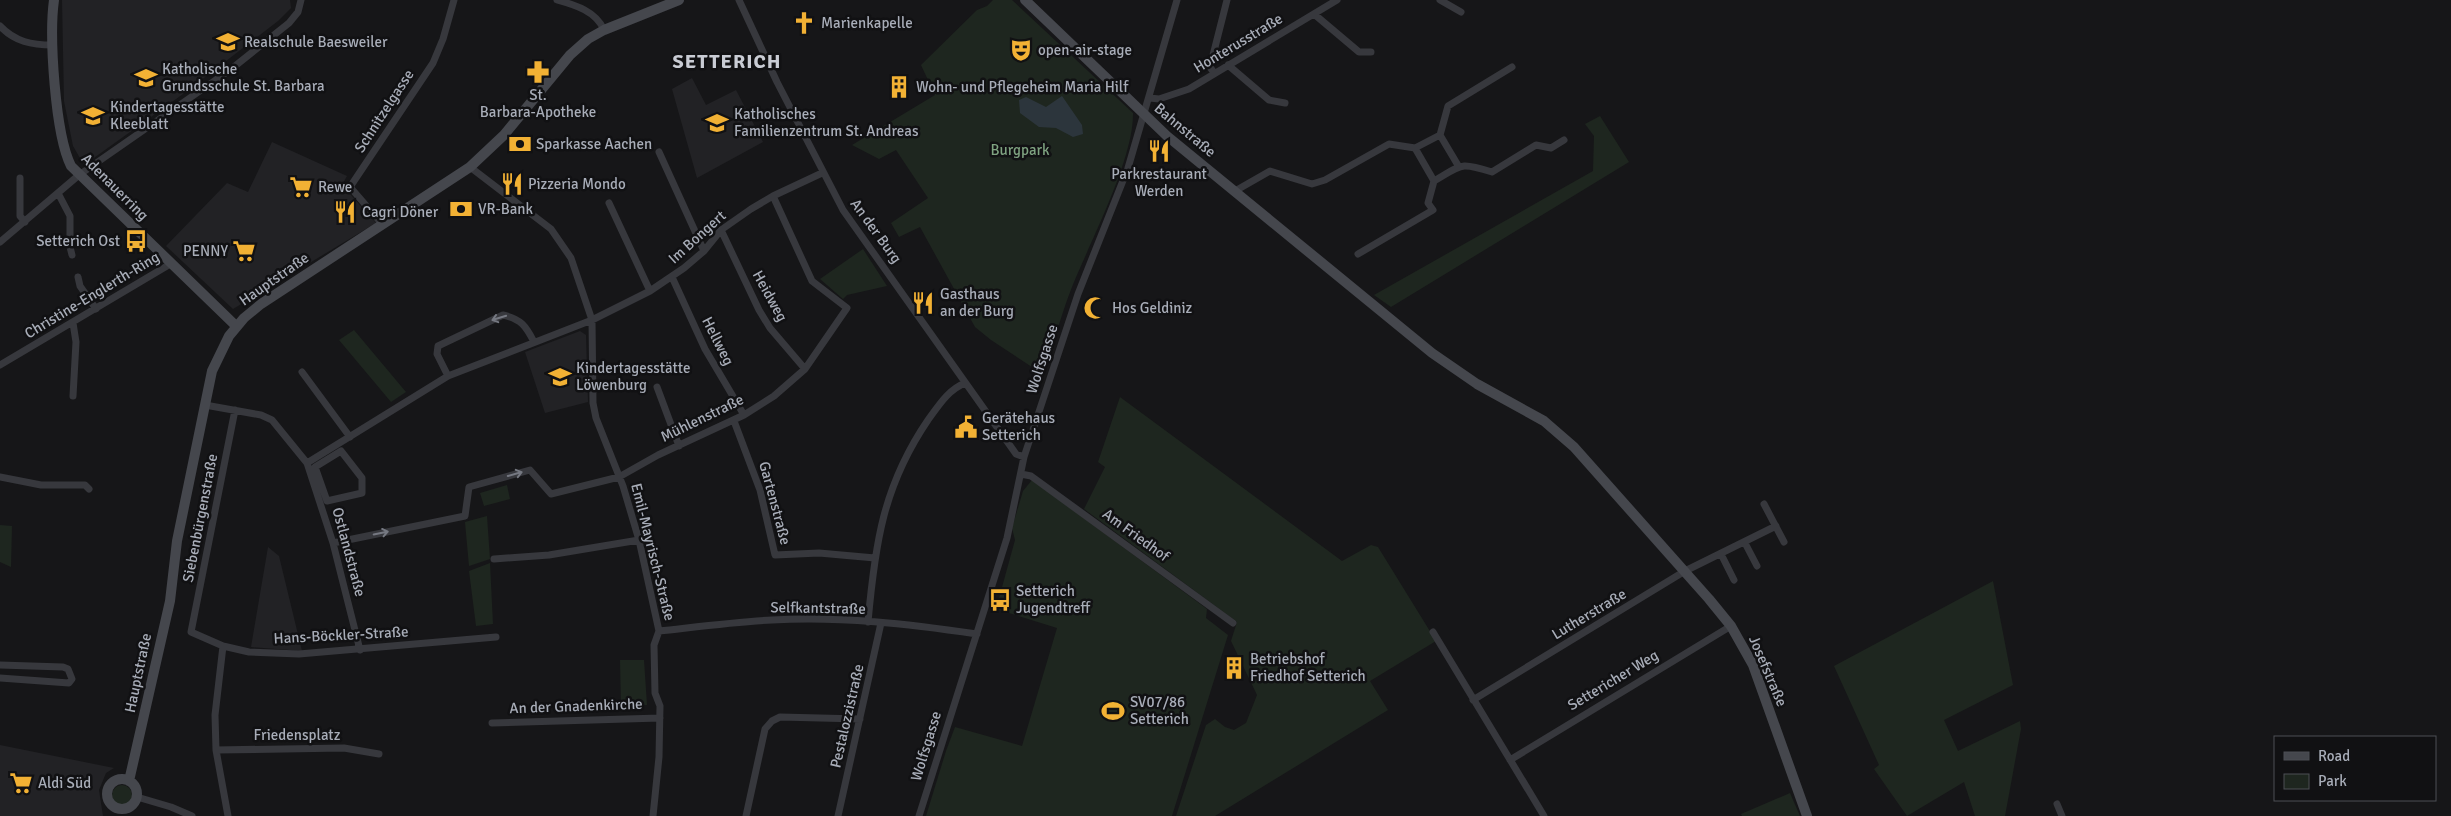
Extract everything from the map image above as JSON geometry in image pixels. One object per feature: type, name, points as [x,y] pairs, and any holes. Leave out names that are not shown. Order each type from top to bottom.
[{"type":"street","name":"Adenauerring","points":[[54,0],[54,84],[65,149],[71,166],[236,326]]},
{"type":"street","points":[[0,242],[79,175],[230,70],[295,17],[301,0]]},
{"type":"street","name":"Schnitzelgasse","points":[[383,225],[350,187],[433,63],[443,39],[454,0]]},
{"type":"street","points":[[557,0],[592,14],[600,21],[604,30]]},
{"type":"street","name":"Hauptstraße","points":[[129,781],[170,601],[177,542],[205,404],[215,362],[236,326],[262,304],[470,167],[504,135],[570,55],[588,40],[604,30],[679,0]]},
{"type":"street","name":"An der Burg","points":[[739,0],[822,173],[843,210],[1016,454],[1024,457]]},
{"type":"street","name":"Bahnstraße","points":[[1025,0],[1144,116],[1334,273],[1453,369],[1514,403],[1555,430],[1574,447],[1652,532]]},
{"type":"street","name":"Wolfsgasse","points":[[919,816],[1007,538],[1024,457],[1078,294],[1128,168],[1150,98],[1177,0]]},
{"type":"street","points":[[1214,74],[1210,67],[1227,0]]},
{"type":"street","name":"Honterusstraße","points":[[1150,98],[1159,99],[1189,89],[1336,0]]},
{"type":"street","points":[[1440,0],[1462,12]]},
{"type":"street","points":[[1314,14],[1359,52],[1371,52]]},
{"type":"street","points":[[0,26],[7,34],[23,42],[53,45]]},
{"type":"street","points":[[1228,64],[1269,100],[1284,103]]},
{"type":"street","points":[[1459,167],[1440,135],[1448,106],[1512,68]]},
{"type":"street","points":[[1235,191],[1270,171],[1312,184],[1325,180],[1389,144],[1415,148],[1440,135]]},
{"type":"street","points":[[1434,181],[1467,164],[1492,172],[1536,145],[1551,148],[1564,140]]},
{"type":"street","points":[[1358,254],[1433,210],[1428,203],[1434,181],[1415,148]]},
{"type":"street","points":[[659,152],[704,251]]},
{"type":"street","name":"Emil-Mayrisch-Straße","points":[[470,167],[551,229],[571,258],[592,320],[593,403],[596,418],[619,476],[639,540],[659,631],[654,645],[655,693],[660,706],[660,718],[658,786],[653,816]]},
{"type":"street","name":"Im Bongert","points":[[307,463],[448,376],[592,320],[650,291],[672,277],[704,251],[721,230],[773,196],[822,173]]},
{"type":"street","points":[[20,178],[20,216],[25,222]]},
{"type":"street","points":[[58,193],[70,216],[70,247],[72,255]]},
{"type":"street","name":"Mühlenstraße","points":[[333,542],[465,516],[469,487],[530,470],[552,494],[619,476],[658,454],[734,421],[774,396],[806,369],[847,308],[812,280],[773,196]]},
{"type":"street","points":[[609,203],[650,291]]},
{"type":"street","name":"Heidweg","points":[[721,230],[759,310],[770,328],[806,369]]},
{"type":"street","name":"Christine-Englerth-Ring","points":[[0,365],[73,324],[96,308],[172,263]]},
{"type":"street","points":[[78,277],[80,286],[96,308]]},
{"type":"street","name":"Hellweg","points":[[672,277],[705,349],[744,415]]},
{"type":"street","points":[[448,376],[437,354],[438,346],[504,315],[514,317],[526,325],[534,342]]},
{"type":"street","points":[[73,324],[76,342],[73,396]]},
{"type":"street","points":[[302,372],[350,437]]},
{"type":"street","points":[[868,622],[875,558],[887,502],[908,453],[939,404],[954,388],[965,383]]},
{"type":"street","points":[[657,387],[679,446]]},
{"type":"street","points":[[205,404],[262,415],[272,420],[307,463]]},
{"type":"street","name":"Siebenbürgenstraße","points":[[191,632],[235,410]]},
{"type":"street","name":"Gartenstraße","points":[[734,421],[760,490],[775,555],[819,553],[875,558]]},
{"type":"street","points":[[341,451],[362,478],[362,493],[327,501],[315,467],[341,451]]},
{"type":"street","name":"Ostlandstraße","points":[[307,463],[333,542],[360,650]]},
{"type":"street","name":"Am Friedhof","points":[[1021,474],[1031,476],[1233,623]]},
{"type":"street","points":[[0,477],[41,485],[85,485],[89,489]]},
{"type":"street","points":[[1764,504],[1784,542]]},
{"type":"street","name":"Lutherstraße","points":[[1473,700],[1684,571],[1776,526]]},
{"type":"street","name":"Josefstraße","points":[[1652,532],[1731,626],[1752,665],[1808,816]]},
{"type":"street","points":[[494,558],[549,555],[639,540]]},
{"type":"street","points":[[1745,542],[1757,566]]},
{"type":"street","points":[[1721,554],[1734,580]]},
{"type":"street","name":"Selfkantstraße","points":[[659,631],[772,620],[868,622],[977,634]]},
{"type":"street","name":"Pestalozzistraße","points":[[838,816],[881,623]]},
{"type":"street","name":"Settericher Weg","points":[[1510,760],[1731,626]]},
{"type":"street","name":"Hans-Böckler-Straße","points":[[191,632],[223,646],[249,652],[299,654],[496,637]]},
{"type":"street","points":[[1433,632],[1544,816]]},
{"type":"street","points":[[223,646],[215,714],[216,750],[228,816]]},
{"type":"street","points":[[0,665],[63,667],[71,673],[72,679],[69,683],[58,684],[0,678]]},
{"type":"street","points":[[746,816],[765,729],[772,720],[780,717],[860,719]]},
{"type":"street","name":"An der Gnadenkirche","points":[[492,723],[660,718]]},
{"type":"street","name":"Friedensplatz","points":[[216,750],[344,748],[378,754]]},
{"type":"street","points":[[119,780],[129,781],[135,788],[137,797],[123,813],[110,802],[108,789],[119,780]]},
{"type":"street","points":[[137,797],[192,816]]},
{"type":"street","points":[[2057,804],[2062,816]]},
{"type":"shaded area","name":"Katholische Grundsschule St. Barbara","points":[[62,0],[290,0],[291,8],[278,21],[183,94],[84,165],[73,146],[64,101]]},
{"type":"shaded area","name":"Katholisches Familienzentrum St. Andreas","points":[[692,78],[706,105],[736,90],[763,142],[697,178],[672,89]]},
{"type":"shaded area","points":[[1062,96],[1082,125],[1083,134],[1073,137],[1056,128],[1039,127],[1020,113],[1019,100],[1026,97],[1046,107]]},
{"type":"shaded area","points":[[272,142],[347,176],[342,185],[376,223],[233,309],[166,246],[227,183],[248,192]]},
{"type":"shaded area","name":"Kindertagesstätte Löwenburg","points":[[580,331],[586,335],[588,402],[545,413],[525,352]]},
{"type":"shaded area","points":[[268,547],[279,556],[302,651],[251,647]]},
{"type":"shaded area","points":[[0,745],[114,768],[106,773],[99,790],[103,816],[0,816]]},
{"type":"green space","name":"Burgpark","points":[[993,0],[1012,0],[1133,113],[1131,132],[1119,176],[1072,287],[1044,375],[991,340],[975,327],[920,227],[899,237],[891,223],[928,198],[896,150],[879,159],[852,145],[935,95],[921,65],[977,10],[987,6]]},
{"type":"green space","points":[[1600,116],[1629,162],[1391,307],[1374,295],[1593,171],[1594,136],[1585,124]]},
{"type":"green space","points":[[863,249],[887,286],[847,295],[843,299],[820,279]]},
{"type":"green space","points":[[354,330],[406,392],[391,402],[339,340]]},
{"type":"green space","points":[[1120,397],[1342,561],[1371,545],[1378,547],[1436,641],[1370,681],[1388,710],[1215,816],[1176,816],[1206,725],[1215,719],[1225,727],[1234,730],[1246,723],[1257,695],[1231,641],[1237,622],[1084,509],[1105,467],[1098,462]]},
{"type":"green space","points":[[1032,480],[1207,609],[1206,618],[1228,635],[1172,816],[926,816],[955,727],[1022,746],[1057,628],[996,609],[1015,540],[1012,528],[1023,491]]},
{"type":"green space","points":[[507,485],[510,499],[484,506],[480,493]]},
{"type":"green space","points":[[487,516],[490,559],[469,566],[465,522]]},
{"type":"green space","points":[[0,525],[12,526],[11,567],[0,562]]},
{"type":"green space","points":[[490,563],[493,624],[476,626],[469,571]]},
{"type":"green space","points":[[1993,581],[2013,685],[1944,720],[1958,751],[2020,721],[2021,729],[2005,816],[1975,816],[1964,782],[1907,816],[1874,769],[1879,765],[1834,666]]},
{"type":"green space","points":[[620,660],[644,660],[647,705],[621,707]]},
{"type":"green space","points":[[122,785],[129,788],[132,795],[129,802],[122,805],[115,802],[112,795],[115,788]]},
{"type":"green space","points":[[1790,793],[1800,816],[1742,816],[1741,814]]},
{"type":"place","name":"Marienkapelle","points":[[804,23]]},
{"type":"place","name":"Realschule Baesweiler","points":[[228,42]]},
{"type":"place","name":"open-air-stage","points":[[1021,50]]},
{"type":"place","name":"St. Barbara-Apotheke","points":[[538,72]]},
{"type":"place","name":"Katholische Grundsschule St. Barbara","points":[[146,78]]},
{"type":"place","name":"Wohn- und Pflegeheim Maria Hilf","points":[[899,87]]},
{"type":"place","name":"Kindertagesstätte Kleeblatt","points":[[93,116]]},
{"type":"place","name":"Katholisches Familienzentrum St. Andreas","points":[[717,123]]},
{"type":"place","name":"Sparkasse Aachen","points":[[520,144]]},
{"type":"place","name":"Parkrestaurant Werden","points":[[1159,151]]},
{"type":"place","name":"Pizzeria Mondo","points":[[512,184]]},
{"type":"place","name":"Rewe","points":[[301,187]]},
{"type":"place","name":"VR-Bank","points":[[461,209]]},
{"type":"place","name":"Cagri Döner","points":[[345,212]]},
{"type":"place","name":"Setterich Ost","points":[[136,241]]},
{"type":"place","name":"PENNY","points":[[244,251]]},
{"type":"place","name":"Gasthaus an der Burg","points":[[923,303]]},
{"type":"place","name":"Hos Geldiniz","points":[[1095,308]]},
{"type":"place","name":"Kindertagesstätte Löwenburg","points":[[560,377]]},
{"type":"place","name":"Gerätehaus Setterich","points":[[966,427]]},
{"type":"place","name":"Setterich Jugendtreff","points":[[1000,600]]},
{"type":"place","name":"Betriebshof Friedhof Setterich","points":[[1234,668]]},
{"type":"place","name":"SV07/86 Setterich","points":[[1113,711]]},
{"type":"place","name":"Aldi Süd","points":[[21,783]]},
{"type":"district","name":"SETTERICH","points":[[727,61]]}]
